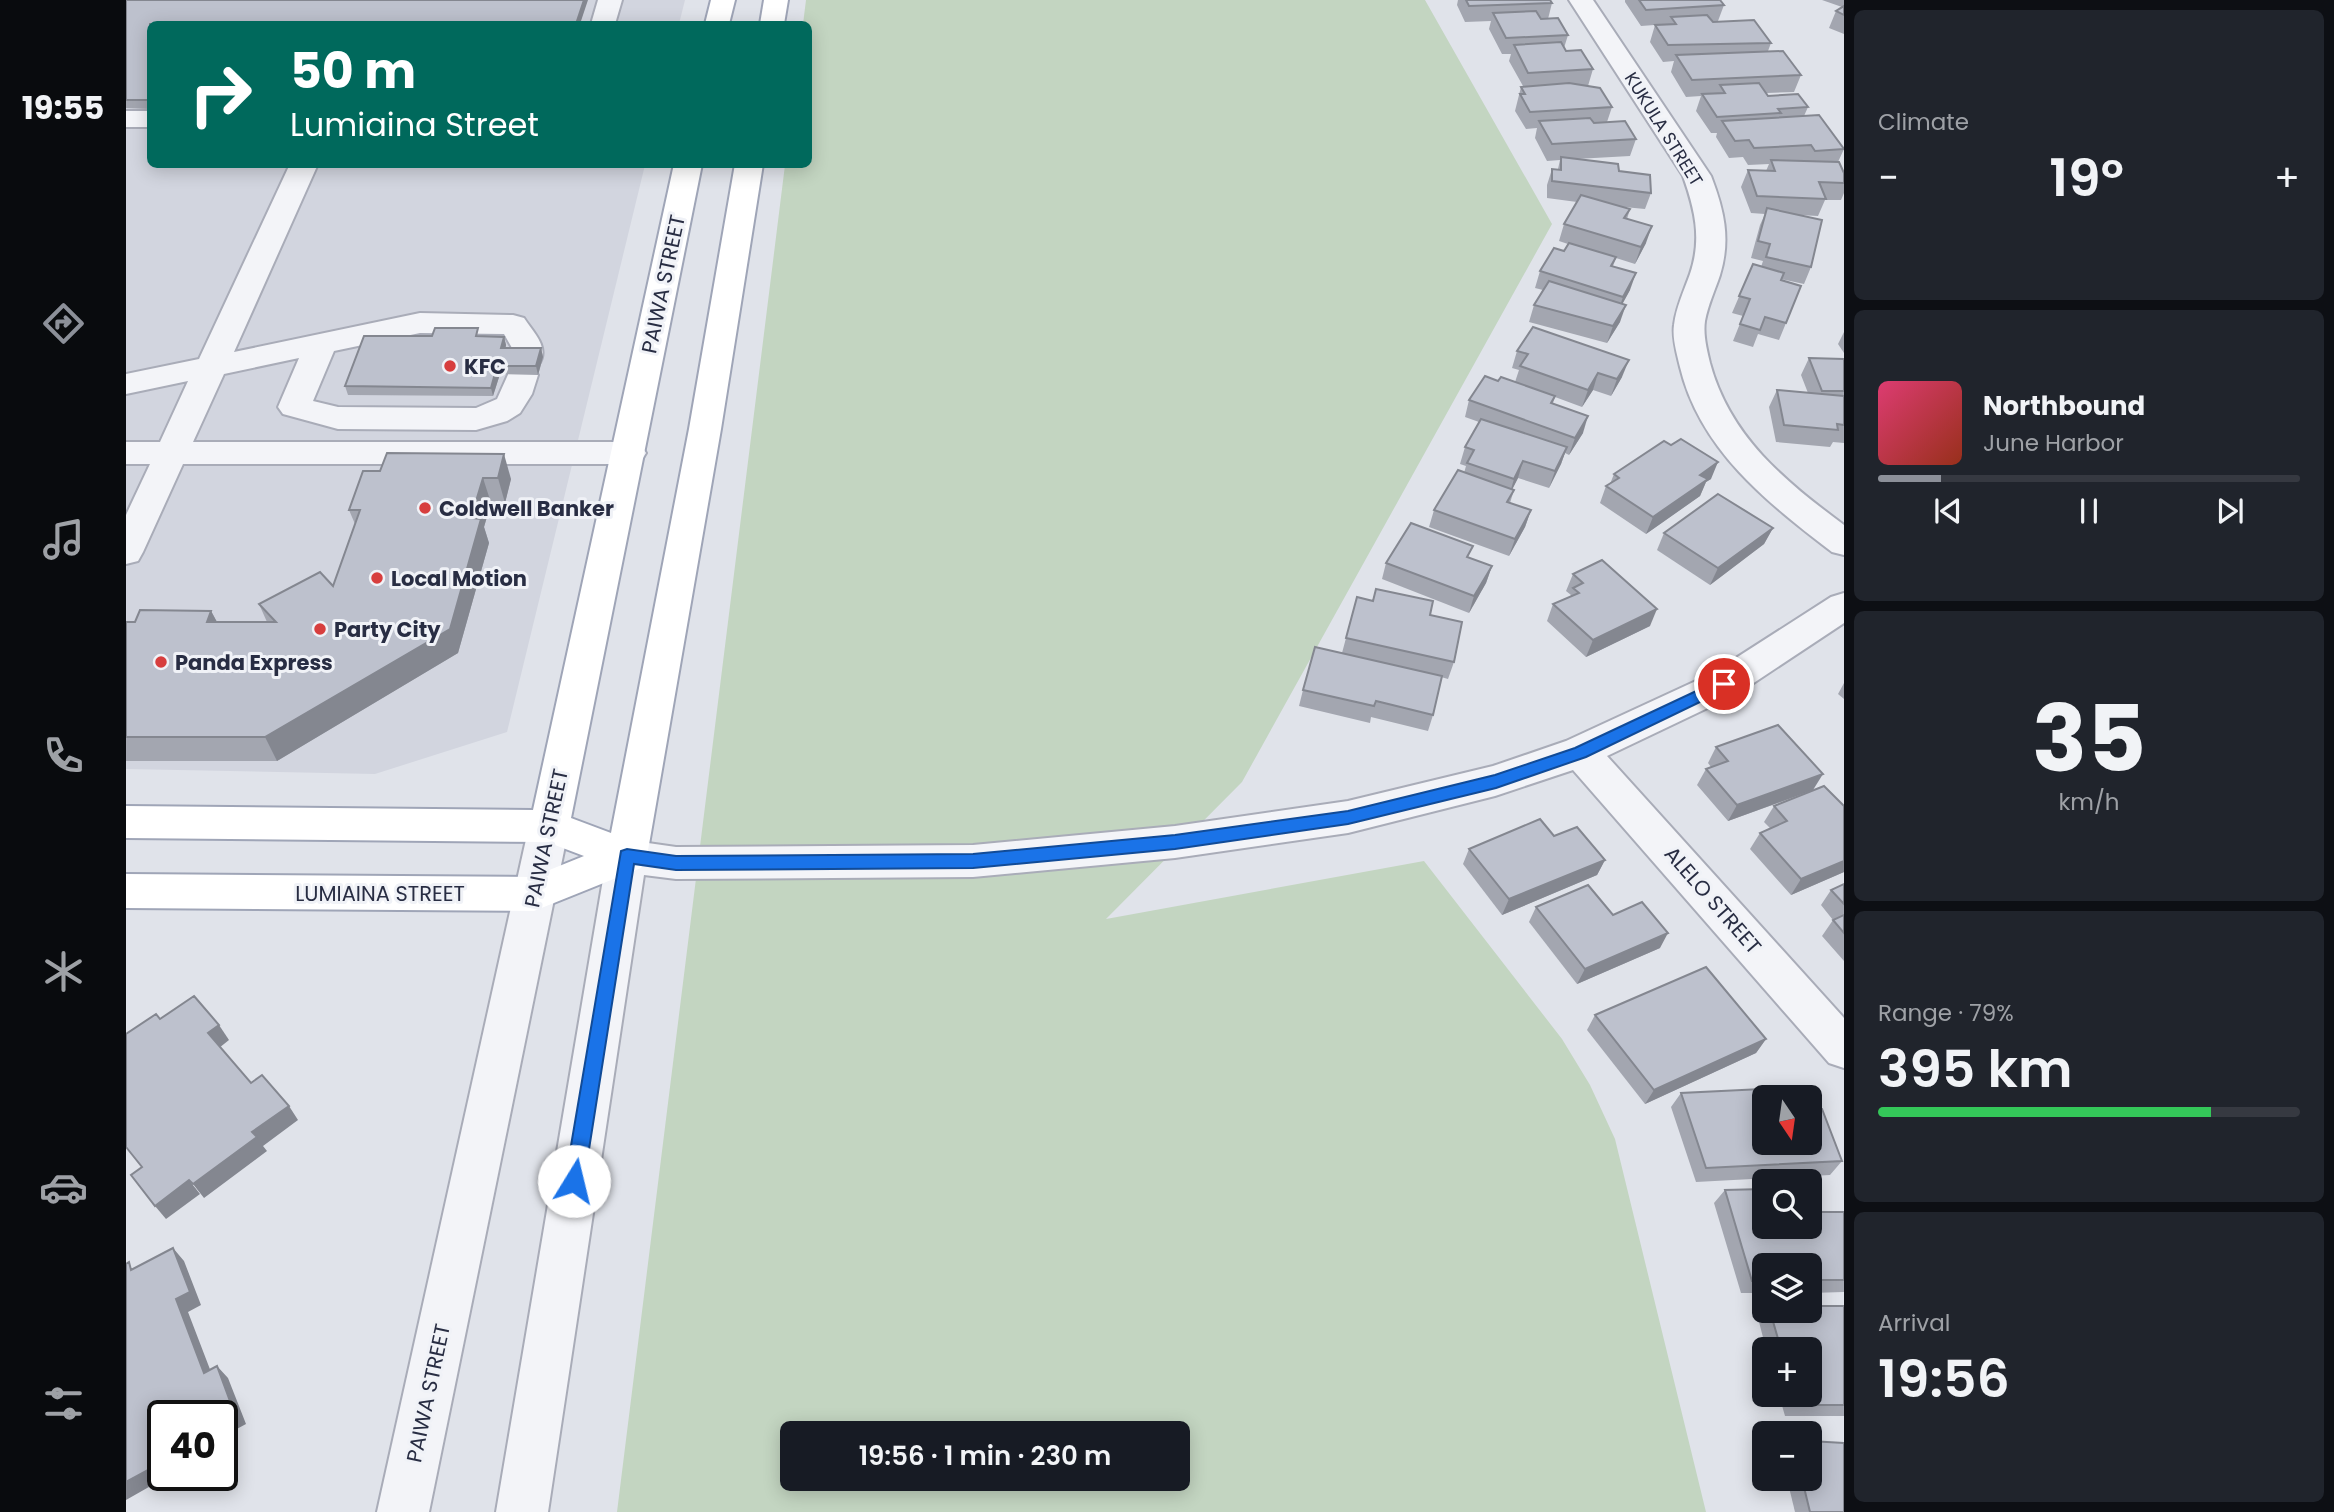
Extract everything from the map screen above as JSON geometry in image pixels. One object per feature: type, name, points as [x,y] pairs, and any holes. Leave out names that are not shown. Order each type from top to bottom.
[{"type":"main road","points":[[718,21],[723,0]]},
{"type":"main road","points":[[772,21],[776,0]]},
{"type":"main road","name":"PAIWA STREET","points":[[548,826],[687,168]]},
{"type":"main road","points":[[126,822],[548,826],[627,856],[705,429],[748,168]]},
{"type":"main road","name":"LUMIAINA STREET","points":[[126,891],[534,894],[627,856]]},
{"type":"street","points":[[604,21],[610,0]]},
{"type":"street","name":"KUKULA STREET","points":[[1581,0],[1697,176],[1706,199],[1712,244],[1689,327],[1703,396],[1727,437],[1747,461],[1785,498],[1844,542]]},
{"type":"street","points":[[126,118],[147,119]]},
{"type":"street","points":[[126,552],[302,168]]},
{"type":"street","points":[[126,384],[420,323],[513,325],[528,348],[515,401],[508,408],[476,419],[338,418],[294,407],[321,344]]},
{"type":"street","points":[[126,453],[629,453]]},
{"type":"street","points":[[522,1512],[627,856],[676,863],[973,861],[1067,855],[1348,817],[1496,781],[1580,752],[1724,684],[1844,606]]},
{"type":"street","name":"ALELO STREET","points":[[1580,752],[1844,1049]]},
{"type":"street","name":"PAIWA STREET","points":[[403,1512],[548,826]]},
{"type":"shaded area","points":[[126,0],[685,0],[680,21],[147,21],[147,168],[644,168],[507,732],[375,774],[126,769]]},
{"type":"green space","points":[[806,0],[1425,0],[1552,224],[1242,782],[1106,919],[1424,861],[1562,1039],[1590,1085],[1615,1139],[1706,1512],[617,1512],[785,168],[812,168],[812,21],[803,21]]},
{"type":"building","points":[[126,0],[584,0],[577,21],[147,21],[147,100],[126,100]]},
{"type":"building","points":[[1466,0],[1550,0],[1552,3],[1469,6]]},
{"type":"building","points":[[1639,0],[1720,0],[1724,5],[1646,10]]},
{"type":"building","points":[[1844,6],[1844,15],[1836,11]]},
{"type":"building","points":[[1536,11],[1541,19],[1558,18],[1568,35],[1506,38],[1493,13]]},
{"type":"building","points":[[1707,15],[1713,22],[1754,20],[1771,43],[1668,45],[1655,25],[1676,24],[1671,17]]},
{"type":"building","points":[[1561,42],[1566,51],[1581,50],[1593,69],[1528,73],[1514,45]]},
{"type":"building","points":[[1783,51],[1801,75],[1692,80],[1676,55]]},
{"type":"building","points":[[1569,83],[1600,88],[1612,107],[1530,112],[1520,94],[1525,94],[1521,87]]},
{"type":"building","points":[[1759,83],[1768,96],[1798,94],[1808,107],[1778,109],[1781,113],[1717,117],[1702,94],[1725,93],[1720,85]]},
{"type":"building","points":[[1819,115],[1844,149],[1815,151],[1811,145],[1754,148],[1749,140],[1735,141],[1722,121]]},
{"type":"building","points":[[1590,118],[1594,123],[1625,121],[1636,139],[1552,144],[1539,121]]},
{"type":"building","points":[[1561,157],[1618,164],[1619,171],[1650,175],[1651,193],[1552,181],[1552,169],[1561,170]]},
{"type":"building","points":[[1771,160],[1839,162],[1844,173],[1844,183],[1819,182],[1826,199],[1757,196],[1748,170],[1775,171]]},
{"type":"building","points":[[1581,195],[1630,209],[1624,218],[1652,226],[1641,247],[1564,224]]},
{"type":"building","points":[[1767,208],[1822,220],[1811,267],[1766,257],[1770,244],[1758,241]]},
{"type":"building","points":[[1569,243],[1616,257],[1611,266],[1636,273],[1623,297],[1540,271],[1554,248],[1564,251]]},
{"type":"building","points":[[1753,264],[1784,273],[1781,280],[1801,286],[1786,323],[1765,317],[1760,330],[1740,324],[1750,299],[1739,296]]},
{"type":"building","points":[[1549,281],[1626,305],[1613,326],[1534,305]]},
{"type":"building","points":[[1533,327],[1629,360],[1617,379],[1598,373],[1588,390],[1520,366],[1528,354],[1517,351]]},
{"type":"building","name":"KFC","points":[[435,328],[478,328],[476,336],[504,337],[501,348],[541,348],[536,366],[497,366],[491,388],[345,386],[364,336],[432,336]]},
{"type":"building","points":[[1809,358],[1844,359],[1844,391],[1822,391]]},
{"type":"building","points":[[1485,376],[1498,381],[1501,377],[1555,396],[1551,403],[1588,416],[1575,438],[1469,400]]},
{"type":"building","points":[[1777,390],[1844,396],[1844,425],[1837,424],[1838,430],[1784,425]]},
{"type":"building","points":[[1481,419],[1567,447],[1555,471],[1523,461],[1514,479],[1467,463],[1474,450],[1465,447]]},
{"type":"building","points":[[1681,439],[1718,462],[1700,475],[1708,479],[1653,517],[1606,486],[1619,478],[1614,474],[1664,441],[1671,445]]},
{"type":"building","points":[[387,453],[504,454],[498,478],[483,478],[471,518],[481,519],[450,629],[265,737],[126,737],[126,622],[135,622],[140,610],[211,611],[207,622],[276,622],[259,604],[320,572],[333,586],[360,510],[349,510],[363,471],[380,471]]},
{"type":"building","points":[[1458,470],[1514,490],[1507,502],[1531,510],[1515,539],[1434,510]]},
{"type":"building","points":[[1718,494],[1773,528],[1718,568],[1664,533]]},
{"type":"building","points":[[1411,523],[1473,546],[1467,557],[1492,566],[1474,596],[1386,563]]},
{"type":"building","points":[[1602,560],[1657,609],[1593,640],[1553,604],[1579,593],[1573,588],[1583,583],[1573,574]]},
{"type":"building","points":[[1376,589],[1433,601],[1430,615],[1462,622],[1454,662],[1346,638],[1357,597],[1373,601]]},
{"type":"building","points":[[1315,647],[1442,676],[1433,715],[1376,701],[1374,706],[1303,690]]},
{"type":"building","points":[[1778,725],[1823,774],[1737,805],[1706,769],[1728,761],[1716,747]]},
{"type":"building","points":[[1824,786],[1844,806],[1844,861],[1801,879],[1760,833],[1787,821],[1774,806]]},
{"type":"building","points":[[1540,819],[1554,836],[1577,827],[1605,860],[1509,899],[1469,849]]},
{"type":"building","points":[[1844,884],[1844,904],[1831,890]]},
{"type":"building","points":[[1588,885],[1613,915],[1642,902],[1668,933],[1585,969],[1536,907]]},
{"type":"building","points":[[1844,915],[1844,933],[1833,920]]},
{"type":"building","points":[[1706,967],[1766,1039],[1654,1090],[1595,1015]]},
{"type":"building","points":[[194,996],[219,1025],[208,1033],[251,1083],[262,1075],[289,1106],[252,1132],[257,1137],[193,1184],[189,1180],[155,1206],[131,1175],[142,1167],[126,1147],[126,1034],[156,1014],[160,1019]]},
{"type":"building","points":[[1752,1089],[1752,1155],[1822,1155],[1822,1109],[1842,1161],[1706,1168],[1681,1093]]},
{"type":"building","points":[[1752,1189],[1752,1239],[1822,1239],[1822,1212],[1844,1212],[1844,1280],[1822,1280],[1822,1253],[1752,1253],[1752,1281],[1725,1190]]},
{"type":"building","points":[[173,1248],[190,1292],[176,1299],[204,1373],[217,1366],[230,1400],[147,1400],[147,1471],[126,1482],[126,1264],[129,1262],[131,1270]]},
{"type":"building","points":[[1822,1306],[1844,1306],[1844,1405],[1822,1405],[1822,1337],[1778,1337],[1773,1323],[1822,1323]]},
{"type":"building","points":[[1822,1442],[1844,1443],[1844,1512],[1810,1512],[1805,1491],[1822,1491]]},
{"type":"place","name":"KFC","points":[[450,366]]},
{"type":"place","name":"Coldwell Banker","points":[[425,508]]},
{"type":"place","name":"Local Motion","points":[[377,578]]},
{"type":"place","name":"Party City","points":[[320,629]]},
{"type":"place","name":"Panda Express","points":[[161,662]]},
{"type":"route","points":[[574,1181],[627,856],[676,863],[973,861],[1067,855],[1348,817],[1496,781],[1580,752],[1724,684]]}]
